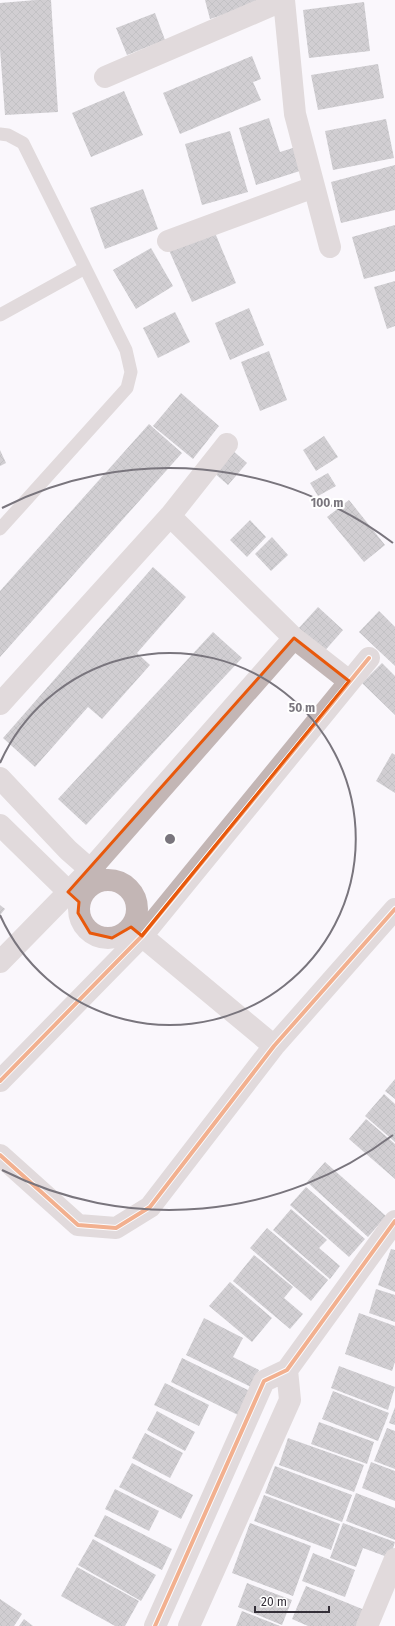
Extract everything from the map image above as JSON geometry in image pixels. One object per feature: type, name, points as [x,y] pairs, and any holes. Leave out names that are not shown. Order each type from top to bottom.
[{"type":"street","points":[[105,77],[284,0],[295,114],[330,247]]},
{"type":"street","points":[[168,241],[314,187]]},
{"type":"street","points":[[0,704],[170,516],[227,444]]},
{"type":"street","points":[[170,516],[294,638],[349,681]]},
{"type":"street","points":[[0,962],[74,897],[96,875],[294,638]]},
{"type":"street","points":[[0,1081],[136,931],[369,658]]},
{"type":"street","points":[[0,778],[68,850],[96,875],[113,879],[124,884],[133,892],[137,904],[136,931]]},
{"type":"street","points":[[0,825],[74,897],[82,924],[90,933],[101,938],[112,938],[136,931]]},
{"type":"street","points":[[0,1155],[78,1225],[116,1228],[150,1207],[274,1046],[395,909]]},
{"type":"street","points":[[136,931],[274,1046]]},
{"type":"street","points":[[154,1626],[264,1381],[287,1370],[395,1221]]},
{"type":"street","points":[[189,1626],[290,1400],[287,1370]]},
{"type":"street","points":[[367,1626],[395,1559]]},
{"type":"lane","points":[[0,134],[8,135],[23,143],[126,350],[131,372],[126,388],[0,530]]},
{"type":"lane","points":[[0,315],[85,268]]},
{"type":"highlighted area","points":[[294,638],[349,681],[142,936],[131,927],[112,938],[90,933],[78,913],[79,902],[68,892]]},
{"type":"building","points":[[51,0],[58,112],[5,115],[0,49],[0,3]]},
{"type":"building","points":[[205,0],[256,0],[257,4],[210,19]]},
{"type":"building","points":[[364,2],[370,51],[309,58],[303,10]]},
{"type":"building","points":[[155,13],[165,40],[127,55],[116,28]]},
{"type":"building","points":[[252,56],[261,79],[253,82],[261,100],[180,134],[163,93]]},
{"type":"building","points":[[378,64],[384,98],[318,110],[311,75]]},
{"type":"building","points":[[124,91],[143,135],[91,157],[72,113]]},
{"type":"building","points":[[269,118],[280,152],[296,147],[303,170],[256,185],[239,128]]},
{"type":"building","points":[[386,119],[394,158],[333,170],[325,131]]},
{"type":"building","points":[[230,131],[248,192],[202,205],[185,144]]},
{"type":"building","points":[[395,165],[395,210],[341,223],[331,182]]},
{"type":"building","points":[[143,189],[158,229],[105,249],[90,208]]},
{"type":"building","points":[[395,225],[395,271],[364,279],[352,237]]},
{"type":"building","points":[[213,228],[236,283],[192,302],[168,248]]},
{"type":"building","points":[[151,248],[173,286],[136,309],[113,270]]},
{"type":"building","points":[[395,281],[395,326],[387,329],[374,287]]},
{"type":"building","points":[[249,308],[264,345],[230,360],[215,323]]},
{"type":"building","points":[[175,312],[190,342],[158,358],[143,328]]},
{"type":"building","points":[[269,351],[287,400],[260,411],[241,362]]},
{"type":"building","points":[[181,393],[219,426],[193,459],[153,426]]},
{"type":"building","points":[[149,424],[182,453],[0,657],[0,591]]},
{"type":"building","points":[[324,436],[338,457],[316,471],[303,450]]},
{"type":"building","points":[[231,449],[247,463],[228,485],[212,471]]},
{"type":"building","points":[[0,450],[6,463],[0,466]]},
{"type":"building","points":[[328,473],[336,486],[318,496],[310,483]]},
{"type":"building","points":[[349,500],[385,545],[364,562],[327,517]]},
{"type":"building","points":[[250,520],[266,537],[247,557],[230,540]]},
{"type":"building","points":[[272,537],[288,555],[271,571],[255,554]]},
{"type":"building","points":[[153,567],[186,597],[137,653],[150,665],[102,719],[88,707],[35,767],[3,738]]},
{"type":"building","points":[[318,607],[343,630],[322,654],[297,630]]},
{"type":"building","points":[[379,611],[395,627],[395,666],[359,632]]},
{"type":"building","points":[[213,632],[242,658],[86,825],[58,799]]},
{"type":"building","points":[[382,663],[395,676],[395,715],[362,683]]},
{"type":"building","points":[[392,753],[395,755],[395,793],[376,781]]},
{"type":"building","points":[[0,905],[5,909],[0,915]]},
{"type":"building","points":[[395,1079],[395,1099],[385,1091]]},
{"type":"building","points":[[384,1094],[395,1104],[395,1142],[365,1116]]},
{"type":"building","points":[[366,1119],[395,1144],[395,1179],[349,1139]]},
{"type":"building","points":[[325,1162],[386,1216],[368,1237],[307,1182]]},
{"type":"building","points":[[306,1187],[365,1239],[349,1257],[290,1205]]},
{"type":"building","points":[[291,1209],[327,1240],[319,1248],[340,1266],[330,1279],[273,1230]]},
{"type":"building","points":[[267,1228],[328,1280],[311,1301],[250,1248]]},
{"type":"building","points":[[391,1249],[395,1250],[395,1292],[378,1285]]},
{"type":"building","points":[[254,1255],[293,1287],[284,1298],[303,1314],[290,1329],[233,1281]]},
{"type":"building","points":[[230,1282],[272,1318],[252,1342],[209,1306]]},
{"type":"building","points":[[376,1289],[395,1295],[395,1322],[369,1313]]},
{"type":"building","points":[[359,1313],[395,1326],[395,1362],[392,1371],[345,1354]]},
{"type":"building","points":[[204,1318],[243,1338],[233,1357],[259,1370],[251,1387],[186,1355]]},
{"type":"building","points":[[182,1358],[250,1391],[238,1415],[171,1382]]},
{"type":"building","points":[[339,1366],[395,1387],[388,1410],[331,1388]]},
{"type":"building","points":[[165,1383],[209,1405],[199,1426],[154,1405]]},
{"type":"building","points":[[333,1391],[389,1413],[378,1441],[322,1419]]},
{"type":"building","points":[[395,1407],[395,1425],[389,1423]]},
{"type":"building","points":[[157,1411],[195,1432],[185,1451],[147,1430]]},
{"type":"building","points":[[319,1422],[374,1442],[367,1464],[311,1444]]},
{"type":"building","points":[[387,1428],[395,1431],[395,1469],[374,1461]]},
{"type":"building","points":[[145,1433],[183,1453],[170,1478],[132,1458]]},
{"type":"building","points":[[288,1438],[364,1465],[354,1492],[279,1465]]},
{"type":"building","points":[[371,1462],[395,1471],[395,1501],[362,1488]]},
{"type":"building","points":[[132,1463],[193,1495],[181,1519],[119,1487]]},
{"type":"building","points":[[275,1466],[352,1495],[342,1522],[265,1493]]},
{"type":"building","points":[[115,1489],[159,1511],[149,1531],[105,1509]]},
{"type":"building","points":[[356,1493],[395,1508],[395,1540],[346,1521]]},
{"type":"building","points":[[264,1495],[340,1524],[331,1550],[254,1521]]},
{"type":"building","points":[[105,1515],[172,1549],[162,1570],[94,1536]]},
{"type":"building","points":[[250,1523],[311,1546],[293,1596],[232,1573]]},
{"type":"building","points":[[343,1523],[395,1542],[390,1558],[363,1548],[356,1567],[330,1558]]},
{"type":"building","points":[[93,1539],[156,1575],[141,1601],[78,1565]]},
{"type":"building","points":[[313,1553],[355,1570],[345,1597],[302,1581]]},
{"type":"building","points":[[77,1567],[139,1601],[125,1626],[115,1626],[61,1596]]},
{"type":"building","points":[[247,1583],[292,1600],[282,1625],[238,1607]]},
{"type":"building","points":[[306,1586],[367,1611],[361,1626],[308,1626],[292,1619]]},
{"type":"building","points":[[0,1599],[22,1614],[14,1626],[0,1626]]},
{"type":"building","points":[[242,1611],[280,1626],[236,1626]]},
{"type":"building","points":[[24,1619],[33,1626],[19,1626]]},
{"type":"cycle path","points":[[0,1081],[142,936],[369,658]]},
{"type":"cycle path","points":[[0,1155],[78,1225],[116,1228],[150,1207],[274,1046],[395,909]]},
{"type":"cycle path","points":[[155,1626],[264,1381],[287,1370],[395,1221]]}]
